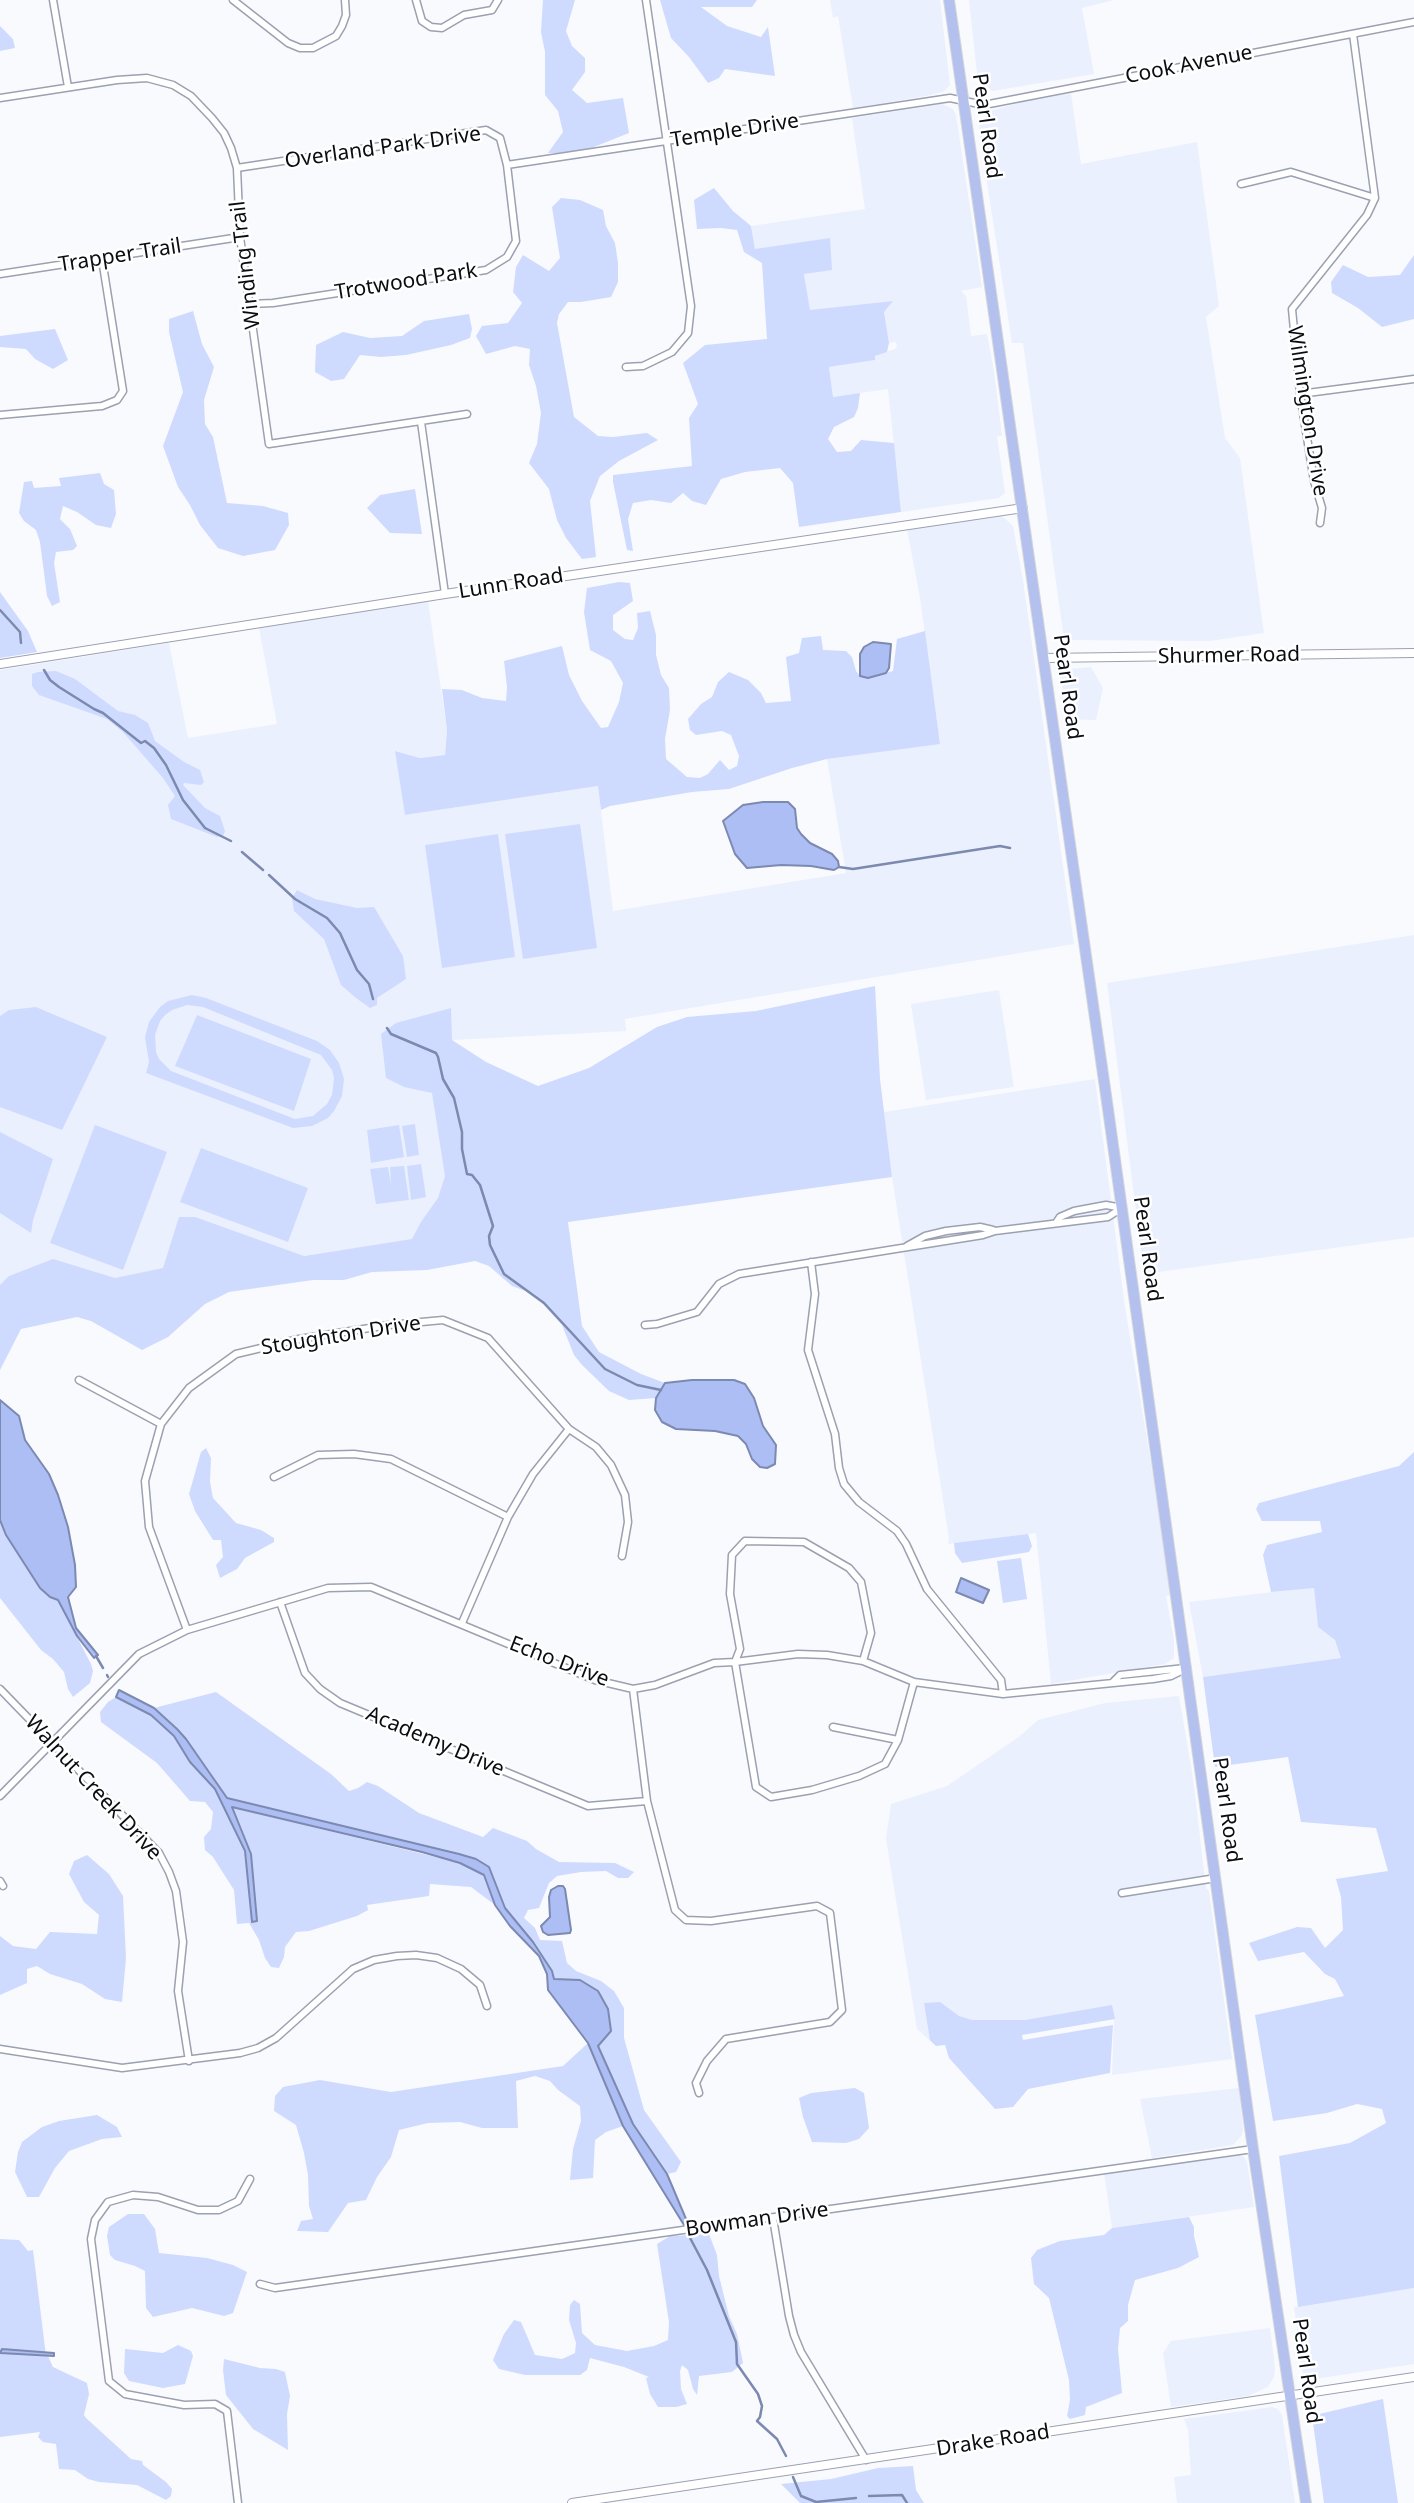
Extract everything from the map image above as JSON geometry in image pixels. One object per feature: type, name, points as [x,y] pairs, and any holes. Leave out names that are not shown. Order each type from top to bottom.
[{"type":"main road","name":"Pearl Road","points":[[949,0],[1023,508],[1253,2149],[1306,2503]]},
{"type":"street","points":[[52,0],[68,88]]},
{"type":"street","points":[[233,0],[288,43],[300,48],[313,48],[336,36],[345,15],[345,0]]},
{"type":"street","points":[[416,0],[422,21],[431,27],[442,28],[464,15],[492,10],[498,0]]},
{"type":"street","points":[[626,367],[643,366],[672,352],[688,332],[691,306],[646,0]]},
{"type":"street","name":"Cook Avenue","points":[[964,100],[984,105],[1414,22]]},
{"type":"street","points":[[1241,184],[1291,172],[1375,198],[1353,34]]},
{"type":"street","name":"Winding Trail","points":[[0,99],[147,78],[173,85],[191,96],[218,125],[232,148],[236,169],[240,237],[269,443],[467,414]]},
{"type":"street","name":"Temple Drive","points":[[507,165],[950,98],[964,100]]},
{"type":"street","name":"Overland Park Drive","points":[[236,169],[486,130],[500,138],[507,165]]},
{"type":"street","name":"Trotwood Park","points":[[250,304],[273,303],[486,270],[507,257],[516,241],[507,165]]},
{"type":"street","name":"Wilmington Drive","points":[[1320,523],[1322,508],[1314,481],[1300,394],[1292,310],[1367,215],[1375,198]]},
{"type":"street","name":"Trapper Trail","points":[[0,274],[240,237]]},
{"type":"street","points":[[0,415],[102,406],[117,400],[123,391],[102,259]]},
{"type":"street","points":[[1300,394],[1414,379]]},
{"type":"street","points":[[421,422],[445,594]]},
{"type":"street","name":"Lunn Road","points":[[0,664],[445,594],[1023,508]]},
{"type":"street","name":"Shurmer Road","points":[[1044,658],[1414,653]]},
{"type":"street","points":[[1056,1223],[1060,1217],[1074,1211],[1106,1205],[1122,1208]]},
{"type":"street","points":[[645,1325],[657,1324],[697,1311],[719,1283],[739,1274],[906,1248],[925,1236],[946,1231],[980,1227],[995,1231],[1108,1217],[1122,1208]]},
{"type":"street","points":[[811,1262],[815,1294],[808,1350],[835,1434],[844,1484],[859,1502],[897,1531],[906,1544],[927,1590],[1001,1680],[1003,1694]]},
{"type":"street","name":"Stoughton Drive","points":[[187,1630],[149,1527],[145,1481],[161,1424],[189,1388],[236,1354],[299,1339],[389,1325],[443,1320],[488,1338],[569,1429],[596,1447],[611,1465],[625,1495],[628,1522],[622,1556]]},
{"type":"street","points":[[79,1380],[161,1424]]},
{"type":"street","points":[[462,1623],[508,1517],[533,1474],[569,1429]]},
{"type":"street","points":[[274,1477],[318,1455],[354,1454],[391,1459],[508,1517]]},
{"type":"street","points":[[863,1661],[871,1633],[861,1582],[849,1568],[804,1542],[745,1541],[732,1555],[730,1594],[740,1649],[735,1662],[756,1787],[771,1797],[812,1790],[859,1776],[885,1764],[898,1740],[914,1682]]},
{"type":"street","name":"Echo Drive","points":[[0,1796],[139,1654],[187,1630],[328,1588],[371,1587],[595,1680],[633,1689],[655,1685],[714,1663],[798,1654],[827,1655],[863,1661],[914,1682],[1003,1694],[1113,1682],[1120,1675],[1187,1668]]},
{"type":"street","name":"Academy Drive","points":[[279,1602],[305,1673],[320,1689],[340,1703],[588,1806],[647,1801]]},
{"type":"street","name":"Walnut Creek Drive","points":[[0,1689],[159,1853],[169,1872],[176,1891],[183,1942],[178,1991],[189,2060]]},
{"type":"street","points":[[633,1689],[647,1801],[674,1910],[686,1920],[711,1921],[817,1906],[830,1913],[842,2010],[830,2022],[726,2039],[707,2061],[696,2083],[699,2093]]},
{"type":"street","points":[[833,1727],[898,1740]]},
{"type":"street","points":[[1122,1893],[1216,1878]]},
{"type":"street","points":[[0,2049],[122,2068],[240,2053],[258,2048],[293,2024],[353,1969],[374,1960],[416,1955],[437,1958],[461,1969],[480,1985],[487,2006]]},
{"type":"street","name":"Bowman Drive","points":[[260,2284],[275,2288],[1253,2149]]},
{"type":"street","points":[[238,2503],[227,2411],[215,2404],[184,2405],[125,2394],[109,2381],[91,2239],[94,2220],[108,2202],[132,2195],[158,2197],[198,2210],[219,2210],[237,2201],[250,2179]]},
{"type":"street","points":[[774,2218],[794,2335],[801,2352],[866,2460]]},
{"type":"street","name":"Drake Road","points":[[572,2503],[1414,2377]]},
{"type":"shaded area","points":[[543,0],[575,0],[566,31],[572,46],[585,58],[585,72],[572,90],[587,103],[623,98],[629,133],[579,153],[548,153],[563,132],[558,111],[545,95],[545,52],[541,32]]},
{"type":"shaded area","points":[[660,0],[757,0],[752,7],[701,7],[727,26],[761,37],[768,27],[775,76],[725,69],[719,78],[708,83],[671,38]]},
{"type":"shaded area","points":[[830,0],[940,0],[950,85],[944,91],[931,95],[853,108],[838,16],[833,18]]},
{"type":"shaded area","points":[[969,0],[1114,0],[1082,8],[1094,74],[992,91],[985,84],[978,83]]},
{"type":"shaded area","points":[[0,26],[13,39],[15,48],[0,51]]},
{"type":"shaded area","points":[[1071,93],[1081,164],[1197,142],[1219,306],[1206,317],[1225,438],[1240,458],[1264,633],[1210,641],[1064,640],[1023,343],[1012,343],[979,131],[980,122],[990,111],[1033,99]]},
{"type":"shaded area","points":[[942,104],[953,109],[956,115],[982,287],[961,291],[966,296],[971,336],[987,334],[1002,436],[997,436],[1005,493],[999,498],[901,512],[888,389],[833,397],[829,367],[874,360],[875,356],[897,348],[896,342],[889,343],[884,312],[892,301],[810,311],[804,274],[755,249],[751,226],[865,209],[852,118]]},
{"type":"shaded area","points":[[714,188],[733,211],[751,226],[755,249],[830,238],[832,270],[804,274],[810,310],[893,301],[884,312],[889,343],[887,352],[875,356],[875,360],[829,367],[833,397],[860,393],[854,417],[834,427],[828,439],[837,452],[851,451],[861,440],[894,443],[901,512],[799,527],[793,483],[780,468],[745,472],[721,479],[706,505],[692,501],[683,493],[671,503],[651,500],[633,503],[628,519],[633,551],[627,550],[613,475],[692,466],[689,418],[698,404],[683,363],[705,345],[767,339],[762,263],[744,252],[737,230],[697,229],[694,200]]},
{"type":"shaded area","points":[[561,198],[580,200],[603,210],[606,226],[615,243],[618,263],[618,282],[611,297],[568,302],[559,314],[557,323],[574,417],[598,436],[647,433],[658,440],[619,461],[600,476],[590,501],[596,557],[582,559],[566,538],[557,520],[549,489],[529,463],[537,444],[541,413],[529,365],[530,349],[515,346],[486,354],[476,336],[482,326],[508,323],[522,303],[513,292],[516,267],[523,255],[549,271],[560,258],[552,207]]},
{"type":"shaded area","points":[[1414,255],[1414,319],[1382,327],[1358,308],[1332,293],[1331,282],[1343,265],[1368,277],[1400,275]]},
{"type":"shaded area","points":[[193,311],[202,344],[214,367],[204,400],[205,424],[213,437],[227,503],[263,506],[288,513],[289,525],[275,550],[243,556],[218,548],[200,525],[178,487],[163,446],[183,392],[169,332],[169,319]]},
{"type":"shaded area","points":[[469,314],[472,329],[470,338],[406,355],[360,355],[344,379],[331,381],[315,372],[316,345],[343,332],[370,338],[402,336],[424,321]]},
{"type":"shaded area","points":[[55,329],[68,360],[53,369],[35,359],[26,349],[0,347],[0,336]]},
{"type":"shaded area","points":[[100,473],[104,484],[114,490],[116,514],[111,528],[96,525],[63,506],[60,519],[70,529],[77,546],[73,550],[56,552],[54,563],[60,602],[52,606],[47,596],[36,530],[24,521],[19,513],[24,482],[32,481],[34,488],[61,486],[59,478]]},
{"type":"shaded area","points":[[415,489],[422,534],[390,533],[367,508],[380,495]]},
{"type":"shaded area","points":[[1002,516],[1013,526],[1023,580],[1074,944],[625,1019],[626,1031],[453,1040],[475,1230],[0,1302],[0,670],[169,643],[188,738],[277,724],[259,628],[428,601],[447,730],[445,755],[420,758],[396,751],[405,815],[598,786],[613,911],[846,873],[827,759],[940,743],[920,598],[907,529]]},
{"type":"shaded area","points":[[619,582],[630,583],[633,601],[613,615],[613,630],[625,639],[633,640],[638,628],[637,613],[650,611],[656,635],[656,655],[661,675],[669,688],[666,759],[687,777],[700,778],[708,774],[720,760],[729,770],[737,766],[739,756],[731,735],[722,731],[696,735],[690,730],[688,719],[701,704],[712,697],[718,682],[729,672],[748,680],[761,693],[766,703],[791,701],[786,657],[799,653],[802,638],[821,636],[823,650],[846,651],[852,657],[860,676],[868,678],[893,671],[897,639],[925,631],[940,744],[827,759],[729,789],[692,792],[610,806],[601,810],[598,786],[405,815],[395,751],[420,758],[445,755],[447,730],[442,689],[462,690],[482,698],[506,701],[504,661],[562,646],[569,675],[582,701],[601,728],[608,727],[619,702],[623,683],[611,661],[590,650],[584,612],[587,588]]},
{"type":"shaded area","points":[[0,592],[28,631],[37,652],[0,658]]},
{"type":"shaded area","points":[[873,642],[891,644],[889,668],[886,673],[868,678],[860,676],[860,654],[864,647]]},
{"type":"shaded area","points":[[1091,667],[1103,688],[1096,720],[1067,719],[1061,678],[1069,669]]},
{"type":"shaded area","points":[[56,671],[75,679],[118,711],[135,715],[148,723],[155,741],[200,770],[204,782],[201,785],[183,785],[205,808],[220,816],[225,831],[223,836],[217,837],[171,819],[168,805],[175,796],[123,732],[107,719],[39,695],[32,686],[32,674]]},
{"type":"shaded area","points":[[788,802],[795,809],[797,828],[801,834],[810,843],[832,854],[839,867],[834,870],[781,865],[747,868],[735,854],[723,821],[743,805]]},
{"type":"shaded area","points":[[580,824],[597,948],[523,959],[505,834]]},
{"type":"shaded area","points":[[498,834],[515,957],[442,968],[425,845]]},
{"type":"shaded area","points":[[297,890],[315,899],[357,908],[374,907],[403,956],[406,979],[377,998],[377,1005],[370,1008],[356,998],[341,985],[324,939],[294,911],[292,898]]},
{"type":"shaded area","points":[[1414,935],[1414,1237],[1144,1274],[1107,983]]},
{"type":"shaded area","points":[[875,986],[880,1079],[892,1177],[568,1222],[582,1326],[599,1352],[665,1383],[656,1398],[629,1400],[609,1391],[574,1355],[562,1325],[534,1294],[512,1286],[489,1266],[475,1261],[427,1270],[372,1272],[344,1280],[313,1280],[229,1292],[205,1304],[168,1337],[142,1350],[91,1321],[77,1317],[21,1329],[0,1370],[0,1285],[9,1276],[53,1259],[115,1278],[163,1268],[179,1217],[195,1217],[304,1256],[412,1239],[438,1198],[445,1176],[432,1093],[404,1087],[386,1078],[381,1034],[396,1023],[451,1008],[452,1040],[486,1062],[538,1086],[589,1068],[657,1027],[687,1017],[756,1011]]},
{"type":"shaded area","points":[[999,990],[1014,1087],[926,1100],[911,1004]]},
{"type":"shaded area","points":[[192,995],[206,998],[317,1041],[330,1050],[339,1063],[344,1079],[342,1096],[334,1111],[328,1118],[312,1126],[293,1128],[146,1073],[149,1062],[145,1037],[149,1022],[168,1001]],"holes":[[[187,1005],[203,1007],[321,1055],[332,1070],[334,1078],[332,1095],[327,1104],[313,1116],[295,1119],[171,1071],[156,1052],[155,1035],[160,1021],[172,1010]]]},
{"type":"shaded area","points":[[36,1007],[107,1037],[62,1130],[0,1107],[0,1016],[9,1010]]},
{"type":"shaded area","points":[[197,1015],[311,1059],[294,1111],[175,1066]]},
{"type":"shaded area","points":[[1095,1079],[1125,1307],[1173,1595],[1166,1596],[1174,1640],[1174,1658],[1165,1664],[1051,1684],[1036,1533],[948,1544],[884,1112]]},
{"type":"shaded area","points":[[415,1124],[419,1155],[407,1157],[402,1126]]},
{"type":"shaded area","points":[[95,1125],[167,1152],[123,1270],[50,1243]]},
{"type":"shaded area","points":[[399,1125],[404,1157],[371,1163],[367,1130]]},
{"type":"shaded area","points":[[0,1132],[53,1159],[31,1233],[0,1213]]},
{"type":"shaded area","points":[[201,1148],[308,1188],[288,1242],[180,1202]]},
{"type":"shaded area","points":[[421,1164],[426,1197],[411,1200],[407,1166]]},
{"type":"shaded area","points":[[404,1166],[409,1200],[376,1204],[370,1169],[388,1167],[391,1184],[390,1167]]},
{"type":"shaded area","points":[[734,1380],[745,1384],[754,1398],[763,1426],[776,1445],[775,1464],[767,1468],[760,1467],[738,1436],[715,1431],[676,1429],[662,1422],[655,1410],[656,1398],[665,1383]]},
{"type":"shaded area","points":[[0,1400],[19,1416],[25,1440],[49,1474],[58,1495],[68,1527],[75,1565],[76,1587],[68,1597],[76,1628],[98,1655],[94,1658],[77,1636],[58,1600],[40,1588],[6,1535],[0,1520]]},
{"type":"shaded area","points":[[206,1448],[211,1458],[210,1482],[213,1498],[236,1523],[261,1530],[274,1538],[274,1542],[245,1558],[237,1569],[220,1578],[216,1565],[223,1557],[221,1540],[213,1540],[195,1511],[189,1494],[201,1452]]},
{"type":"shaded area","points":[[1414,1452],[1414,2288],[1298,2307],[1279,2156],[1350,2143],[1386,2123],[1382,2109],[1357,2104],[1327,2113],[1273,2121],[1255,2015],[1344,1996],[1335,1979],[1325,1974],[1304,1952],[1258,1961],[1249,1943],[1297,1927],[1311,1928],[1325,1948],[1343,1930],[1341,1897],[1336,1879],[1388,1871],[1376,1828],[1301,1822],[1288,1757],[1215,1767],[1203,1677],[1341,1658],[1335,1640],[1318,1627],[1314,1588],[1271,1592],[1263,1555],[1267,1545],[1322,1532],[1320,1521],[1262,1521],[1256,1509],[1259,1503],[1399,1466]]},
{"type":"shaded area","points":[[0,1520],[6,1535],[50,1597],[58,1600],[91,1664],[93,1671],[90,1683],[73,1697],[64,1672],[41,1650],[0,1598]]},
{"type":"shaded area","points":[[1028,1534],[1032,1546],[1029,1552],[962,1563],[955,1553],[954,1543]]},
{"type":"shaded area","points":[[1021,1558],[1027,1599],[1003,1603],[997,1561]]},
{"type":"shaded area","points":[[961,1578],[989,1590],[983,1603],[956,1592]]},
{"type":"shaded area","points":[[1314,1587],[1318,1627],[1335,1640],[1342,1658],[1203,1677],[1189,1602]]},
{"type":"shaded area","points":[[119,1690],[154,1708],[177,1729],[227,1798],[459,1854],[476,1859],[489,1867],[505,1908],[533,1942],[552,1971],[554,1979],[580,1980],[598,1991],[608,2009],[611,2031],[598,2046],[633,2124],[667,2174],[689,2226],[684,2225],[623,2126],[588,2043],[548,1990],[547,1974],[539,1956],[510,1926],[495,1905],[484,1875],[460,1863],[422,1852],[232,1807],[251,1854],[257,1921],[252,1922],[245,1851],[215,1789],[190,1762],[174,1736],[151,1715],[116,1697]]},
{"type":"shaded area","points":[[216,1692],[331,1774],[349,1791],[367,1782],[378,1786],[419,1813],[483,1837],[493,1828],[527,1841],[559,1862],[615,1863],[634,1872],[628,1878],[618,1878],[606,1871],[557,1876],[549,1883],[539,1908],[528,1910],[524,1918],[535,1928],[540,1940],[562,1941],[567,1963],[576,1971],[601,1981],[614,1991],[624,2008],[624,2038],[644,2110],[681,2162],[676,2172],[667,2174],[633,2124],[598,2046],[611,2030],[608,2009],[598,1991],[580,1980],[554,1980],[552,1971],[533,1942],[505,1908],[489,1867],[476,1859],[459,1854],[227,1798],[186,1739],[154,1708]]},
{"type":"shaded area","points":[[1179,1696],[1232,2059],[1112,2075],[1114,2019],[936,2046],[917,2029],[886,1839],[891,1804],[947,1786],[1020,1736],[1038,1720],[1105,1703]]},
{"type":"shaded area","points":[[116,1697],[151,1715],[174,1736],[190,1762],[215,1789],[246,1856],[251,1854],[231,1807],[460,1863],[484,1875],[495,1905],[471,1887],[430,1884],[429,1896],[367,1905],[368,1910],[357,1916],[309,1931],[296,1932],[285,1947],[279,1968],[271,1967],[249,1923],[237,1924],[234,1890],[213,1857],[205,1850],[204,1837],[211,1829],[213,1812],[205,1802],[190,1801],[157,1763],[101,1722],[100,1712]]},
{"type":"shaded area","points":[[87,1855],[109,1874],[123,1896],[126,1958],[122,2002],[105,1999],[82,1984],[50,1974],[37,1966],[27,1969],[27,1983],[0,1995],[0,1936],[13,1946],[36,1949],[50,1932],[97,1934],[99,1915],[84,1902],[69,1874],[74,1861]]},
{"type":"shaded area","points":[[558,1886],[565,1889],[571,1930],[570,1933],[548,1935],[543,1932],[541,1926],[550,1917],[551,1890]]},
{"type":"shaded area","points":[[940,2002],[959,2016],[972,2020],[1025,2020],[1112,2005],[1115,2019],[1022,2035],[1023,2040],[1113,2025],[1110,2073],[1028,2089],[1013,2107],[995,2109],[949,2058],[945,2045],[936,2046],[930,2040],[924,2003]]},
{"type":"shaded area","points":[[588,2043],[623,2126],[606,2132],[595,2140],[593,2178],[570,2180],[573,2149],[581,2121],[580,2106],[550,2081],[535,2076],[516,2081],[518,2128],[482,2128],[460,2122],[428,2123],[399,2130],[391,2157],[366,2200],[348,2203],[328,2232],[297,2231],[301,2221],[313,2219],[309,2206],[308,2175],[296,2125],[274,2111],[275,2096],[283,2087],[320,2080],[391,2092],[563,2066]]},
{"type":"shaded area","points":[[855,2088],[864,2093],[869,2128],[859,2139],[846,2143],[812,2142],[799,2098],[811,2093]]},
{"type":"shaded area","points":[[1239,2088],[1243,2130],[1233,2145],[1152,2158],[1140,2099]]},
{"type":"shaded area","points":[[97,2115],[117,2127],[122,2137],[102,2139],[69,2151],[55,2168],[39,2197],[27,2197],[15,2172],[22,2142],[42,2127],[59,2121]]},
{"type":"shaded area","points":[[1233,2154],[1243,2156],[1247,2162],[1254,2207],[1112,2228],[1104,2173]]},
{"type":"shaded area","points":[[128,2214],[144,2214],[155,2229],[159,2253],[207,2258],[247,2272],[233,2313],[224,2316],[192,2308],[153,2317],[146,2308],[145,2271],[115,2260],[110,2255],[107,2236],[109,2227]]},
{"type":"shaded area","points":[[1189,2217],[1194,2227],[1199,2257],[1178,2268],[1135,2280],[1128,2305],[1128,2321],[1120,2328],[1118,2349],[1122,2393],[1086,2407],[1085,2415],[1070,2419],[1067,2416],[1070,2400],[1069,2380],[1049,2298],[1034,2284],[1031,2258],[1037,2250],[1060,2241],[1104,2235],[1112,2228]]},
{"type":"shaded area","points":[[709,2234],[717,2255],[719,2276],[743,2363],[732,2372],[699,2376],[697,2395],[688,2370],[682,2365],[681,2389],[687,2404],[658,2407],[650,2394],[646,2378],[649,2377],[590,2358],[587,2370],[580,2375],[525,2375],[499,2369],[493,2360],[504,2334],[514,2320],[521,2322],[535,2355],[562,2359],[575,2353],[576,2343],[569,2320],[570,2305],[574,2300],[580,2304],[582,2333],[595,2345],[627,2351],[654,2346],[668,2340],[669,2322],[657,2244],[670,2236]]},
{"type":"shaded area","points":[[0,2239],[19,2240],[28,2251],[33,2250],[46,2356],[53,2367],[87,2383],[89,2394],[84,2415],[86,2418],[131,2459],[142,2461],[143,2465],[166,2482],[172,2489],[171,2496],[166,2500],[137,2485],[99,2482],[88,2479],[75,2470],[59,2469],[56,2444],[43,2442],[38,2437],[40,2432],[0,2437]]},
{"type":"shaded area","points":[[1414,2288],[1414,2364],[1308,2380],[1303,2374],[1294,2307]]},
{"type":"shaded area","points":[[1270,2328],[1275,2368],[1274,2377],[1268,2387],[1248,2396],[1171,2407],[1163,2353],[1171,2341]]},
{"type":"shaded area","points":[[178,2345],[191,2351],[193,2356],[185,2384],[163,2388],[129,2381],[124,2373],[125,2349],[163,2353]]},
{"type":"shaded area","points":[[2,2349],[54,2353],[54,2356],[0,2353]]},
{"type":"shaded area","points":[[224,2359],[285,2372],[290,2396],[287,2414],[288,2450],[253,2429],[226,2395]]},
{"type":"shaded area","points":[[1383,2399],[1398,2503],[1324,2503],[1313,2423],[1315,2415]]},
{"type":"shaded area","points":[[1272,2407],[1278,2409],[1282,2415],[1295,2503],[1177,2503],[1174,2477],[1191,2475],[1188,2430],[1184,2419]]},
{"type":"shaded area","points":[[913,2466],[916,2490],[924,2503],[800,2503],[781,2484],[831,2479],[878,2468]]},
{"type":"waterway","points":[[0,610],[20,632],[21,643]]},
{"type":"waterway","points":[[44,670],[50,680],[59,687],[103,713],[141,743],[145,741],[154,748],[166,765],[183,800],[205,828],[231,841]]},
{"type":"waterway","points":[[839,867],[853,869],[1000,846],[1010,848]]},
{"type":"waterway","points":[[242,852],[263,870]]},
{"type":"waterway","points":[[269,875],[295,899],[327,918],[340,933],[357,970],[369,984],[373,999]]},
{"type":"waterway","points":[[387,1028],[391,1034],[436,1053],[438,1057],[443,1079],[454,1098],[462,1132],[467,1174],[472,1175],[480,1185],[493,1226],[489,1236],[490,1245],[504,1274],[544,1303],[605,1369],[637,1385],[661,1390]]},
{"type":"waterway","points":[[96,1656],[103,1668]]},
{"type":"waterway","points":[[689,2236],[707,2270],[736,2342],[737,2364],[758,2394],[762,2406],[757,2421],[777,2439],[786,2456]]},
{"type":"waterway","points":[[793,2477],[801,2496],[816,2502],[856,2498]]},
{"type":"waterway","points":[[869,2496],[902,2495],[907,2503]]}]
